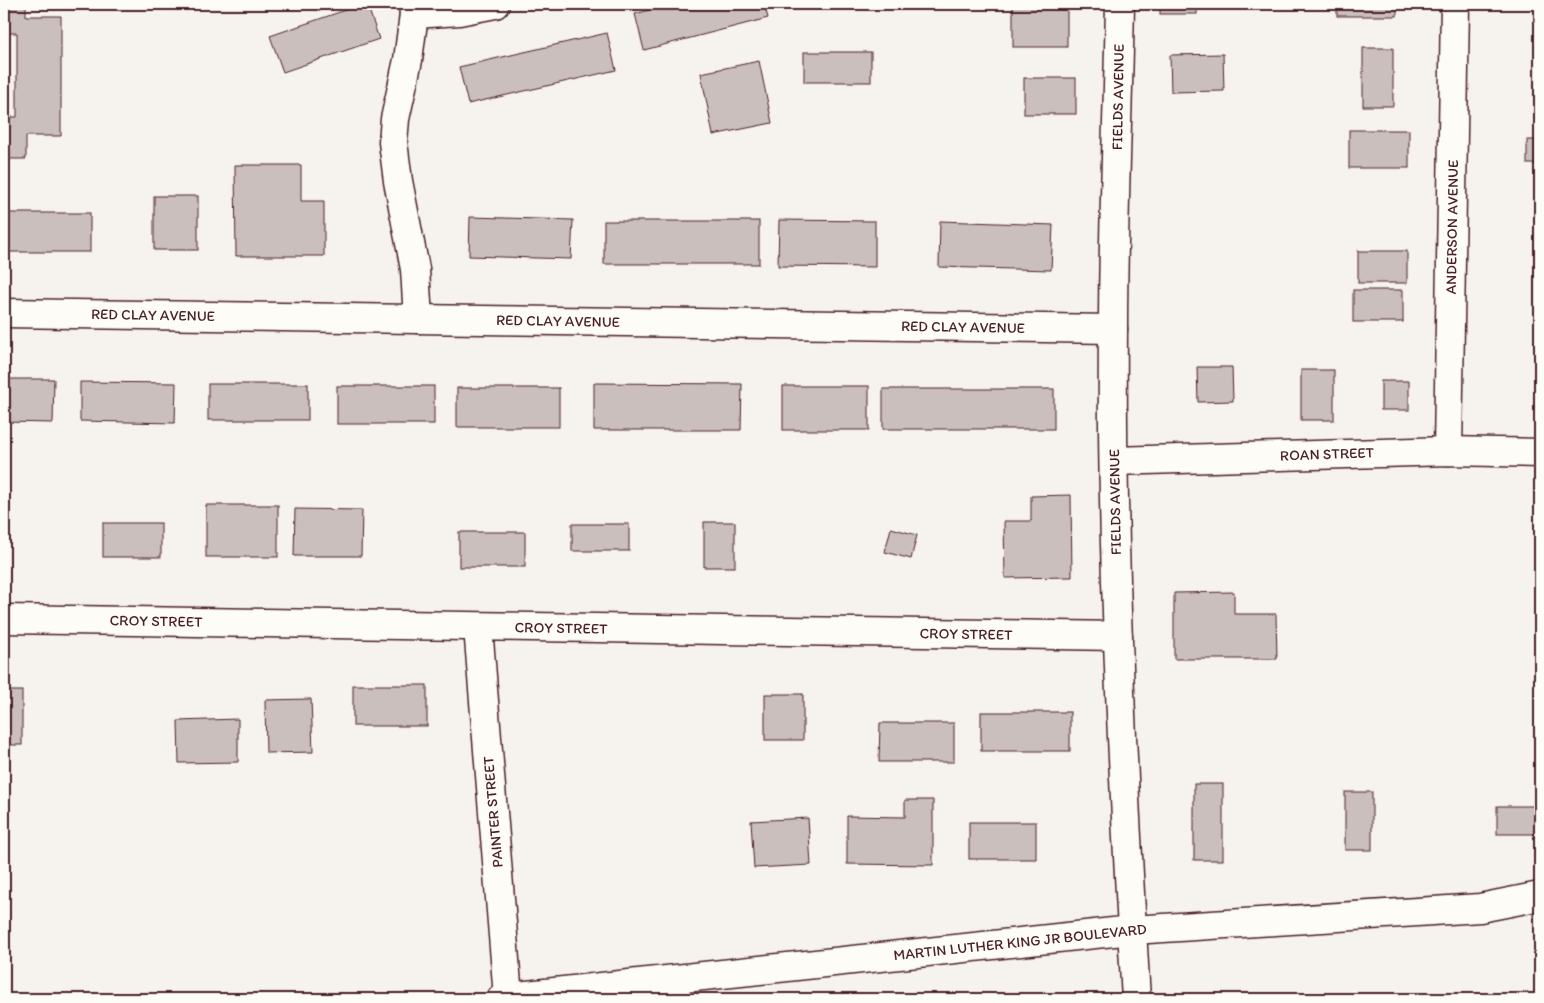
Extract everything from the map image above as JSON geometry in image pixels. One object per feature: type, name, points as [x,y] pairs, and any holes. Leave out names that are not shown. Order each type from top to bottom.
[{"type":"street","points":[[418,319],[415,269],[398,181],[393,142],[395,119],[408,60],[413,9],[459,12],[495,4]]},
{"type":"street","name":"FIELDS AVENUE","points":[[1120,4],[1113,329],[1114,461],[1118,636],[1136,999]]},
{"type":"street","name":"ANDERSON AVENUE","points":[[1448,450],[1455,4]]},
{"type":"street","name":"RED CLAY AVENUE","points":[[4,313],[1113,329]]},
{"type":"street","name":"ROAN STREET","points":[[1114,461],[1448,450],[1540,453]]},
{"type":"street","name":"CROY STREET","points":[[4,619],[1118,636]]},
{"type":"street","name":"PAINTER STREET","points":[[478,627],[505,998]]},
{"type":"street","name":"MARTIN LUTHER KING JR BOULEVARD","points":[[505,998],[1132,930],[1480,908],[1540,896]]},
{"type":"building","points":[[4,4],[26,4],[26,16],[61,16],[61,136],[26,136],[26,159],[4,159],[4,117],[17,117],[17,33],[4,33]]},
{"type":"building","points":[[367,4],[379,39],[283,72],[270,36]]},
{"type":"building","points":[[671,4],[764,4],[768,18],[644,50],[635,14]]},
{"type":"building","points":[[1013,4],[1067,4],[1067,47],[1013,47]]},
{"type":"building","points":[[1160,4],[1197,4],[1197,14],[1160,14]]},
{"type":"building","points":[[1337,4],[1397,4],[1397,16],[1337,16]]},
{"type":"building","points":[[607,33],[616,70],[468,104],[459,67]]},
{"type":"building","points":[[1363,48],[1393,48],[1393,106],[1363,106]]},
{"type":"building","points":[[804,52],[871,52],[871,82],[804,82]]},
{"type":"building","points":[[1223,54],[1224,91],[1171,92],[1170,55]]},
{"type":"building","points":[[759,61],[772,123],[713,135],[701,73]]},
{"type":"building","points":[[1024,78],[1076,78],[1076,114],[1024,114]]},
{"type":"building","points":[[1349,130],[1409,130],[1409,168],[1349,168]]},
{"type":"building","points":[[1527,140],[1540,140],[1540,164],[1527,164]]},
{"type":"building","points":[[235,165],[301,165],[301,201],[324,201],[324,256],[236,256]]},
{"type":"building","points":[[154,196],[198,196],[198,250],[154,250]]},
{"type":"building","points":[[4,213],[90,213],[90,252],[4,252]]},
{"type":"building","points":[[470,217],[573,220],[571,259],[469,256]]},
{"type":"building","points":[[779,220],[875,221],[875,267],[778,266]]},
{"type":"building","points":[[604,221],[759,221],[759,264],[604,264]]},
{"type":"building","points":[[940,221],[1053,225],[1051,270],[939,267]]},
{"type":"building","points":[[1358,251],[1407,251],[1407,283],[1358,283]]},
{"type":"building","points":[[1353,290],[1403,290],[1403,322],[1353,322]]},
{"type":"building","points":[[1197,367],[1232,367],[1233,401],[1198,402]]},
{"type":"building","points":[[1301,370],[1334,370],[1334,420],[1301,420]]},
{"type":"building","points":[[4,379],[54,379],[53,423],[4,422]]},
{"type":"building","points":[[1381,381],[1409,381],[1409,410],[1381,410]]},
{"type":"building","points":[[80,382],[176,383],[175,423],[80,421]]},
{"type":"building","points":[[594,383],[742,384],[741,430],[594,430]]},
{"type":"building","points":[[208,384],[308,384],[308,420],[208,420]]},
{"type":"building","points":[[337,386],[434,386],[434,424],[337,424]]},
{"type":"building","points":[[783,386],[869,386],[869,430],[783,430]]},
{"type":"building","points":[[457,388],[559,388],[559,427],[457,427]]},
{"type":"building","points":[[883,389],[1054,389],[1054,429],[883,429]]},
{"type":"building","points":[[1071,495],[1072,577],[1005,578],[1004,521],[1031,521],[1031,496]]},
{"type":"building","points":[[206,505],[278,505],[278,557],[206,557]]},
{"type":"building","points":[[295,509],[362,510],[361,556],[294,556]]},
{"type":"building","points":[[704,522],[735,522],[735,567],[704,567]]},
{"type":"building","points":[[103,523],[161,523],[161,557],[103,557]]},
{"type":"building","points":[[572,524],[629,524],[629,551],[572,551]]},
{"type":"building","points":[[891,528],[917,535],[911,559],[885,552]]},
{"type":"building","points":[[459,532],[525,532],[525,567],[459,567]]},
{"type":"building","points":[[1234,592],[1234,614],[1276,614],[1277,659],[1174,659],[1174,593]]},
{"type":"building","points":[[353,685],[427,685],[427,726],[353,726]]},
{"type":"building","points":[[4,691],[22,691],[22,745],[4,745]]},
{"type":"building","points":[[765,694],[803,694],[803,740],[765,740]]},
{"type":"building","points":[[311,699],[313,752],[266,753],[265,700]]},
{"type":"building","points":[[981,712],[1070,712],[1070,751],[981,751]]},
{"type":"building","points":[[238,719],[238,762],[179,763],[178,721]]},
{"type":"building","points":[[880,723],[954,723],[954,762],[879,762]]},
{"type":"building","points":[[1194,784],[1223,784],[1223,860],[1194,860]]},
{"type":"building","points":[[1345,792],[1372,792],[1372,850],[1345,850]]},
{"type":"building","points":[[905,800],[933,800],[933,865],[847,864],[847,816],[905,817]]},
{"type":"building","points":[[1497,806],[1537,806],[1537,834],[1497,834]]},
{"type":"building","points":[[808,818],[811,865],[754,868],[751,821]]},
{"type":"building","points":[[969,822],[1036,822],[1036,859],[969,859]]}]
